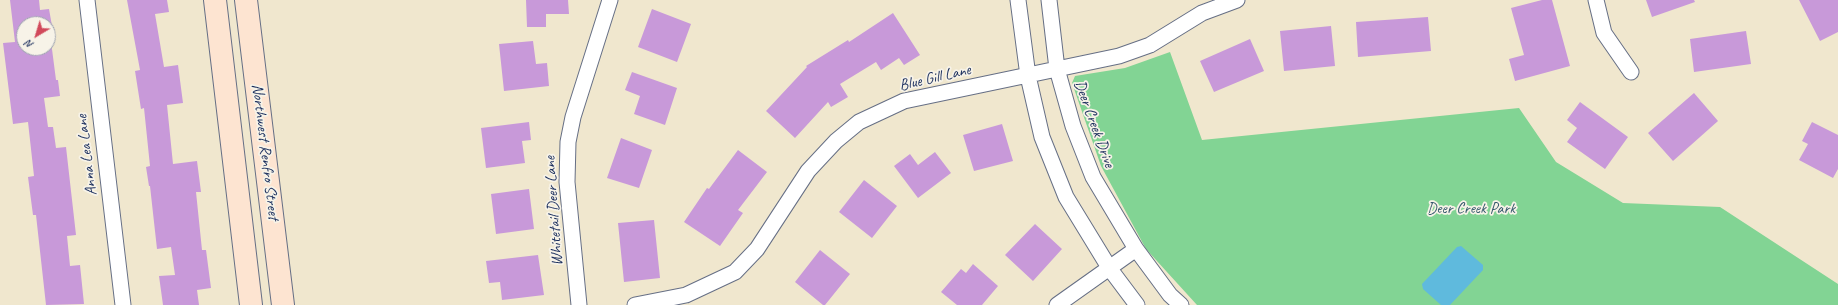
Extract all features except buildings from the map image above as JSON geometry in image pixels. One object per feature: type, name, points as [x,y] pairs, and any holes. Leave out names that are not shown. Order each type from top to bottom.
[{"type":"main road","name":"Northwest Renfro Street","points":[[215,0],[251,305]]},
{"type":"main road","name":"Northwest Renfro Street","points":[[246,0],[284,305]]},
{"type":"street","name":"Anna Lea Lane","points":[[87,0],[123,305]]},
{"type":"street","name":"Whitetail Deer Lane","points":[[579,305],[567,182],[568,142],[573,117],[610,0]]},
{"type":"street","points":[[1018,0],[1028,76],[1042,137],[1066,197],[1110,269],[1137,305]]},
{"type":"street","name":"Deer Creek Drive","points":[[1049,0],[1057,69],[1073,126],[1094,177],[1136,249],[1170,294],[1181,305]]},
{"type":"street","name":"Blue Gill Lane","points":[[635,305],[686,295],[735,272],[757,249],[808,171],[836,141],[859,122],[904,101],[1119,56],[1150,45],[1202,13],[1237,0]]},
{"type":"street","points":[[1596,0],[1604,33],[1631,72]]},
{"type":"street","points":[[1057,305],[1110,269],[1136,249]]},
{"type":"green space","name":"Deer Creek Park","points":[[1170,52],[1202,140],[1519,108],[1556,162],[1623,203],[1720,207],[1838,284],[1838,305],[1197,305],[1146,249],[1101,166],[1072,83],[1075,76],[1125,68]]},
{"type":"water","points":[[1461,246],[1483,265],[1483,270],[1450,305],[1441,305],[1423,289],[1422,284],[1457,247]]}]
